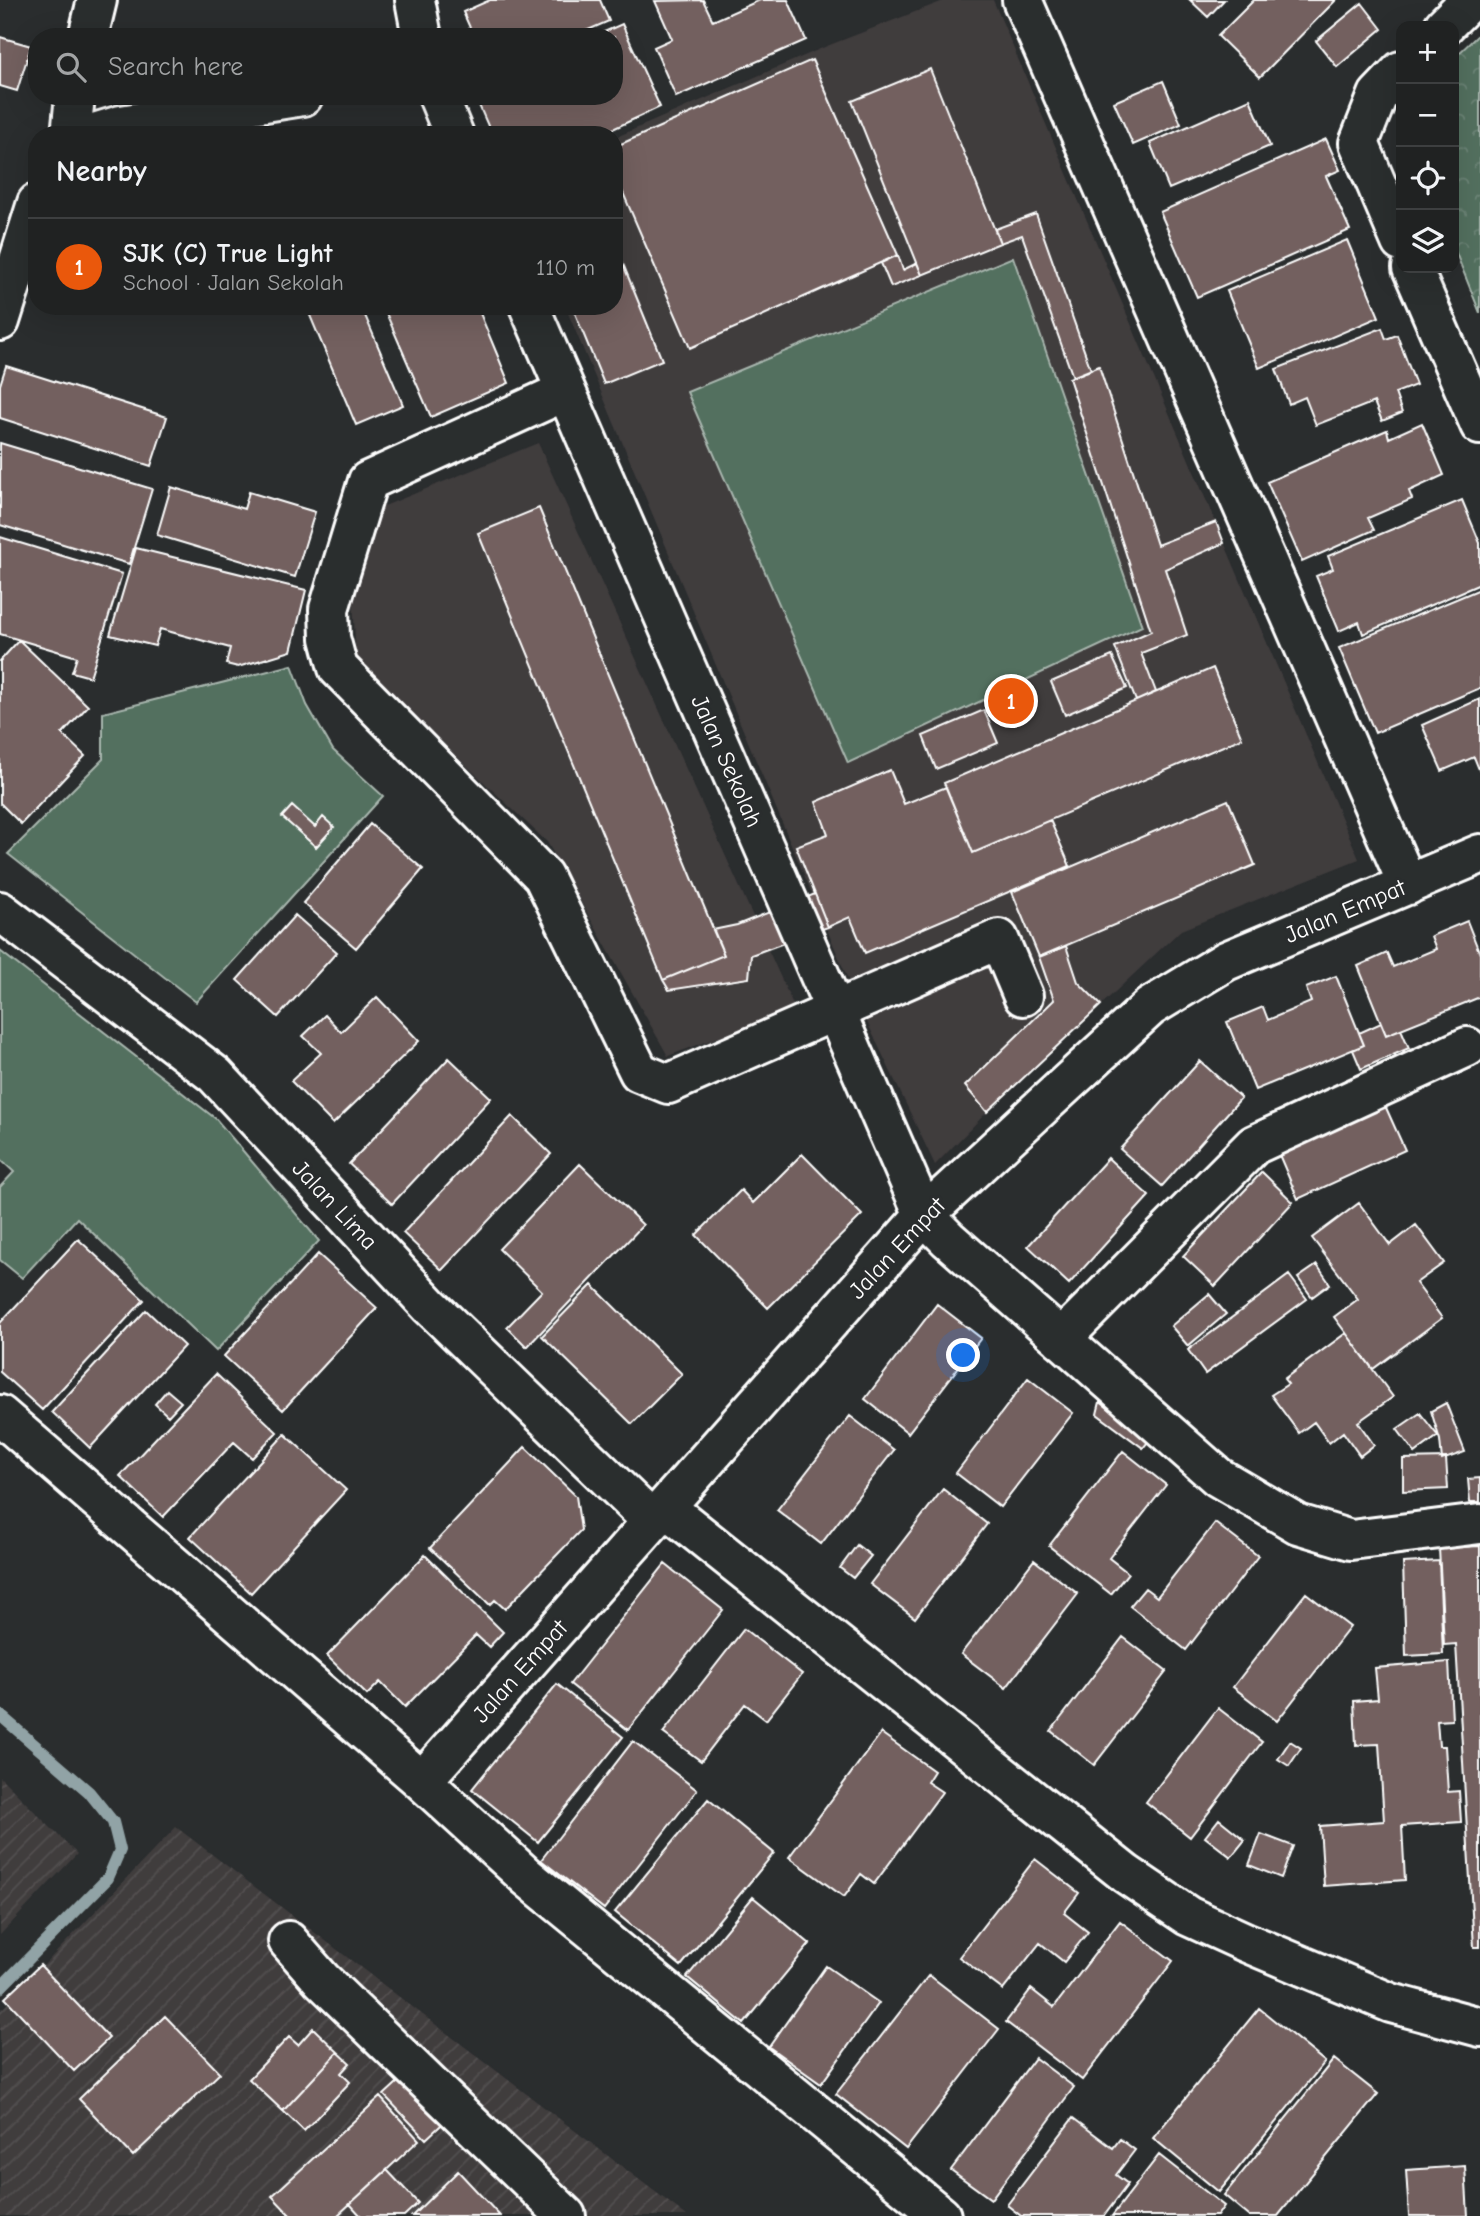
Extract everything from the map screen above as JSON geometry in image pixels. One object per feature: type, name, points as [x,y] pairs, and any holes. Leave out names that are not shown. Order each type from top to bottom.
[{"type":"street","points":[[90,28],[97,0]]},
{"type":"street","points":[[415,0],[420,28]]},
{"type":"street","points":[[1021,0],[1408,885]]},
{"type":"street","points":[[1396,76],[1378,95],[1359,143],[1396,230]]},
{"type":"street","points":[[72,126],[74,105]]},
{"type":"street","points":[[118,126],[247,105]]},
{"type":"street","points":[[442,105],[450,126]]},
{"type":"street","points":[[0,321],[28,232]]},
{"type":"street","points":[[1414,273],[1480,425]]},
{"type":"street","name":"Jalan Sekolah","points":[[533,315],[924,1215]]},
{"type":"street","points":[[566,391],[368,481],[329,609],[330,638],[338,668],[543,876],[639,1072],[668,1084],[999,939],[1023,996]]},
{"type":"street","name":"Jalan Empat","points":[[422,1781],[924,1215],[1150,1007],[1226,961],[1480,854]]},
{"type":"street","name":"Jalan Lima","points":[[0,911],[215,1075],[430,1306],[659,1514],[1126,1874],[1188,1916],[1245,1942],[1391,2003],[1480,2027]]},
{"type":"street","points":[[1061,1339],[1254,1145],[1467,1047]]},
{"type":"street","points":[[924,1215],[1218,1477],[1298,1524],[1351,1540],[1480,1524]]},
{"type":"street","points":[[0,1415],[422,1781],[527,1877],[941,2216]]},
{"type":"street","points":[[288,1941],[322,1980],[566,2216]]},
{"type":"shaded area","points":[[946,0],[993,0],[1359,859],[1181,930],[987,1112],[935,1165],[857,1001],[569,315],[623,315],[623,134],[827,46]]},
{"type":"shaded area","points":[[538,443],[795,1009],[668,1056],[547,842],[356,661],[353,597],[377,509]]},
{"type":"shaded area","points":[[0,1777],[77,1854],[0,1935]]},
{"type":"shaded area","points":[[176,1827],[687,2216],[0,2216],[0,2011]]},
{"type":"green space","points":[[1480,33],[1480,313],[1459,260],[1459,53]]},
{"type":"green space","points":[[1013,257],[1142,626],[848,763],[687,392]]},
{"type":"green space","points":[[292,665],[307,705],[333,750],[383,796],[196,1002],[8,854],[103,759],[103,713]]},
{"type":"green space","points":[[0,951],[216,1119],[319,1241],[216,1351],[77,1218],[22,1278],[0,1260],[0,1187],[14,1172],[0,1159]]},
{"type":"building","points":[[490,0],[600,0],[609,21],[593,28],[470,28],[463,12]]},
{"type":"building","points":[[703,0],[713,21],[760,0],[788,0],[806,40],[676,97],[654,47],[672,39],[655,1]]},
{"type":"building","points":[[1190,0],[1224,0],[1208,17]]},
{"type":"building","points":[[1254,0],[1336,0],[1260,77],[1218,36]]},
{"type":"building","points":[[1362,3],[1382,29],[1337,67],[1316,41]]},
{"type":"building","points":[[622,24],[660,107],[619,126],[488,126],[479,105],[623,105],[623,28],[613,28]]},
{"type":"building","points":[[0,37],[28,45],[28,56],[17,91],[0,86]]},
{"type":"building","points":[[812,60],[898,255],[690,348],[623,193],[623,143]]},
{"type":"building","points":[[930,69],[1000,243],[922,275],[852,101]]},
{"type":"building","points":[[1163,81],[1181,124],[1133,145],[1114,102]]},
{"type":"building","points":[[1250,99],[1270,146],[1169,189],[1150,143]]},
{"type":"building","points":[[1326,139],[1340,170],[1326,176],[1350,230],[1197,297],[1160,212]]},
{"type":"building","points":[[1036,214],[1091,370],[1073,377],[1022,235],[1000,243],[995,229]]},
{"type":"building","points":[[1347,240],[1379,317],[1259,368],[1227,291]]},
{"type":"building","points":[[898,255],[903,270],[917,263],[922,275],[891,287],[881,263]]},
{"type":"building","points":[[623,264],[662,360],[604,384],[576,315],[623,315]]},
{"type":"building","points":[[310,315],[365,315],[403,405],[356,425]]},
{"type":"building","points":[[387,315],[481,315],[509,383],[431,417]]},
{"type":"building","points":[[1382,328],[1386,339],[1397,335],[1416,385],[1395,393],[1402,413],[1382,421],[1374,402],[1316,425],[1305,397],[1289,404],[1276,369]]},
{"type":"building","points":[[6,366],[167,417],[151,466],[0,418],[0,385]]},
{"type":"building","points":[[1099,366],[1157,545],[1216,522],[1224,543],[1165,569],[1187,635],[1141,653],[1156,692],[1136,701],[1115,647],[1151,631],[1069,378]]},
{"type":"building","points":[[1422,423],[1444,475],[1409,491],[1412,499],[1368,518],[1374,530],[1302,562],[1267,482],[1387,430],[1389,438]]},
{"type":"building","points":[[0,443],[152,489],[129,564],[0,525]]},
{"type":"building","points":[[171,487],[244,509],[249,492],[315,512],[295,577],[157,535]]},
{"type":"building","points":[[1462,500],[1480,543],[1480,584],[1363,634],[1359,622],[1339,631],[1316,576],[1333,569],[1328,556]]},
{"type":"building","points":[[539,508],[724,955],[663,980],[478,533]]},
{"type":"building","points":[[0,537],[122,574],[90,677],[72,672],[77,657],[0,634]]},
{"type":"building","points":[[136,548],[306,590],[291,651],[238,667],[226,664],[230,648],[160,629],[155,646],[110,635]]},
{"type":"building","points":[[1480,589],[1480,688],[1375,733],[1339,648]]},
{"type":"building","points":[[19,640],[88,706],[62,734],[85,756],[21,824],[0,803],[0,661]]},
{"type":"building","points":[[1112,656],[1127,688],[1065,715],[1051,682]]},
{"type":"building","points":[[1213,668],[1242,738],[973,853],[944,783]]},
{"type":"building","points":[[1480,699],[1480,772],[1474,757],[1442,771],[1422,725]]},
{"type":"building","points":[[984,710],[998,743],[936,769],[923,736]]},
{"type":"building","points":[[890,770],[904,804],[946,787],[973,853],[1050,820],[1070,866],[865,953],[850,917],[828,927],[796,846],[828,834],[816,802]]},
{"type":"building","points":[[1228,800],[1255,865],[1039,957],[1012,892]]},
{"type":"building","points":[[292,806],[315,827],[323,817],[334,827],[316,847],[282,817]]},
{"type":"building","points":[[370,824],[423,869],[356,948],[303,903]]},
{"type":"building","points":[[815,894],[828,927],[751,955],[749,978],[669,990],[663,980],[724,955],[713,930],[737,925]]},
{"type":"building","points":[[295,915],[337,952],[278,1017],[237,980]]},
{"type":"building","points":[[1467,921],[1480,954],[1480,997],[1386,1035],[1358,966],[1387,953],[1393,967],[1436,949],[1431,936]]},
{"type":"building","points":[[1066,946],[1078,982],[1101,1005],[987,1112],[965,1086],[1054,1000],[1039,957]]},
{"type":"building","points":[[1336,976],[1364,1045],[1255,1090],[1227,1022],[1263,1007],[1268,1020],[1311,1002],[1306,988]]},
{"type":"building","points":[[377,997],[419,1041],[333,1124],[291,1081],[321,1053],[303,1036],[325,1015],[341,1032]]},
{"type":"building","points":[[1381,1023],[1386,1035],[1401,1029],[1409,1048],[1361,1069],[1353,1050],[1364,1045],[1359,1033]]},
{"type":"building","points":[[449,1058],[491,1098],[392,1204],[349,1164]]},
{"type":"building","points":[[1200,1061],[1241,1098],[1162,1186],[1120,1149]]},
{"type":"building","points":[[1383,1101],[1405,1150],[1298,1199],[1277,1150]]},
{"type":"building","points":[[512,1116],[551,1154],[442,1270],[403,1233]]},
{"type":"building","points":[[802,1154],[862,1215],[768,1308],[696,1235],[741,1190],[753,1203]]},
{"type":"building","points":[[1108,1158],[1149,1196],[1069,1284],[1028,1246]]},
{"type":"building","points":[[580,1164],[643,1225],[527,1347],[507,1327],[542,1291],[499,1249]]},
{"type":"building","points":[[1262,1172],[1293,1202],[1215,1286],[1183,1256]]},
{"type":"building","points":[[1359,1203],[1390,1245],[1416,1225],[1444,1263],[1416,1283],[1442,1318],[1373,1369],[1334,1317],[1358,1299],[1312,1238]]},
{"type":"building","points":[[78,1239],[144,1300],[42,1410],[0,1372],[0,1323]]},
{"type":"building","points":[[318,1254],[377,1308],[283,1410],[224,1356]]},
{"type":"building","points":[[1317,1265],[1330,1284],[1312,1297],[1298,1278]]},
{"type":"building","points":[[1289,1275],[1307,1299],[1205,1374],[1188,1350]]},
{"type":"building","points":[[592,1285],[682,1374],[632,1424],[542,1336]]},
{"type":"building","points":[[1209,1294],[1226,1314],[1188,1346],[1171,1326]]},
{"type":"building","points":[[937,1304],[981,1338],[908,1433],[865,1399]]},
{"type":"building","points":[[146,1310],[184,1346],[90,1448],[52,1412]]},
{"type":"building","points":[[1346,1333],[1393,1397],[1358,1422],[1374,1445],[1360,1456],[1343,1432],[1329,1443],[1314,1422],[1299,1433],[1271,1395],[1288,1384],[1284,1379]]},
{"type":"building","points":[[216,1374],[277,1432],[252,1458],[234,1442],[163,1517],[120,1476]]},
{"type":"building","points":[[1028,1378],[1073,1413],[1000,1507],[956,1473]]},
{"type":"building","points":[[167,1390],[181,1402],[168,1416],[155,1404]]},
{"type":"building","points":[[1100,1402],[1151,1438],[1143,1448],[1097,1414]]},
{"type":"building","points":[[1446,1403],[1465,1452],[1442,1460],[1440,1440],[1431,1411]]},
{"type":"building","points":[[1420,1413],[1438,1436],[1415,1453],[1397,1429]]},
{"type":"building","points":[[850,1416],[894,1450],[821,1544],[777,1510]]},
{"type":"building","points":[[285,1434],[346,1490],[251,1593],[190,1537]]},
{"type":"building","points":[[525,1447],[576,1496],[581,1530],[505,1609],[495,1600],[490,1605],[430,1548]]},
{"type":"building","points":[[1123,1451],[1166,1485],[1109,1558],[1128,1573],[1111,1594],[1049,1546]]},
{"type":"building","points":[[1446,1458],[1448,1489],[1403,1491],[1403,1459]]},
{"type":"building","points":[[1480,1478],[1480,1502],[1470,1502],[1468,1479]]},
{"type":"building","points":[[943,1489],[987,1524],[915,1618],[870,1584]]},
{"type":"building","points":[[1215,1523],[1258,1556],[1186,1650],[1130,1606],[1145,1588],[1157,1597]]},
{"type":"building","points":[[857,1545],[871,1556],[853,1578],[840,1568]]},
{"type":"building","points":[[1480,1546],[1480,1947],[1474,1947],[1456,1644],[1444,1645],[1439,1548]]},
{"type":"building","points":[[425,1555],[503,1632],[489,1647],[476,1635],[405,1707],[380,1682],[367,1695],[327,1656]]},
{"type":"building","points":[[1034,1560],[1078,1594],[1006,1688],[961,1654]]},
{"type":"building","points":[[1439,1561],[1443,1654],[1406,1656],[1403,1563]]},
{"type":"building","points":[[665,1564],[723,1610],[628,1730],[570,1684]]},
{"type":"building","points":[[1306,1593],[1350,1627],[1277,1721],[1233,1687]]},
{"type":"building","points":[[744,1629],[802,1674],[766,1720],[745,1704],[701,1761],[663,1733]]},
{"type":"building","points":[[1123,1637],[1167,1671],[1094,1765],[1051,1731]]},
{"type":"building","points":[[1449,1662],[1452,1720],[1437,1721],[1439,1746],[1445,1746],[1448,1792],[1459,1791],[1461,1822],[1402,1826],[1405,1880],[1324,1886],[1320,1826],[1384,1821],[1379,1744],[1356,1745],[1354,1701],[1378,1699],[1375,1668]]},
{"type":"building","points":[[557,1684],[623,1737],[538,1842],[472,1789]]},
{"type":"building","points":[[1218,1708],[1262,1742],[1190,1837],[1146,1802]]},
{"type":"building","points":[[881,1733],[934,1771],[927,1782],[942,1792],[874,1884],[861,1874],[844,1897],[789,1857]]},
{"type":"building","points":[[633,1741],[697,1790],[604,1909],[541,1860]]},
{"type":"building","points":[[1290,1741],[1301,1748],[1289,1766],[1278,1759]]},
{"type":"building","points":[[708,1799],[774,1853],[681,1966],[615,1912]]},
{"type":"building","points":[[1219,1819],[1245,1840],[1231,1857],[1205,1837]]},
{"type":"building","points":[[1261,1834],[1293,1846],[1281,1878],[1249,1865]]},
{"type":"building","points":[[1035,1859],[1079,1893],[1064,1913],[1088,1932],[1064,1962],[1040,1943],[1003,1990],[959,1957]]},
{"type":"building","points":[[753,1897],[810,1944],[744,2024],[687,1977]]},
{"type":"building","points":[[1120,1921],[1173,1961],[1082,2080],[1006,2022],[1031,1989],[1054,2007]]},
{"type":"building","points":[[40,1965],[109,2038],[74,2071],[5,1998]]},
{"type":"building","points":[[826,1966],[879,2003],[821,2084],[769,2047]]},
{"type":"building","points":[[929,1975],[999,2029],[906,2149],[836,2094]]},
{"type":"building","points":[[1259,2008],[1325,2062],[1219,2192],[1153,2138]]},
{"type":"building","points":[[165,2016],[220,2073],[133,2156],[79,2099]]},
{"type":"building","points":[[313,2028],[338,2052],[283,2111],[249,2079],[289,2037],[298,2045]]},
{"type":"building","points":[[338,2052],[350,2063],[341,2073],[350,2082],[304,2131],[283,2111]]},
{"type":"building","points":[[1035,2058],[1074,2087],[991,2199],[951,2170]]},
{"type":"building","points":[[1334,2059],[1378,2094],[1278,2216],[1249,2216],[1224,2195]]},
{"type":"building","points":[[410,2071],[452,2115],[426,2139],[384,2095]]},
{"type":"building","points":[[380,2097],[419,2140],[337,2216],[291,2216],[272,2196]]},
{"type":"building","points":[[1073,2118],[1113,2148],[1120,2139],[1135,2150],[1116,2175],[1128,2184],[1104,2216],[1021,2216],[1007,2205]]},
{"type":"building","points":[[1159,2155],[1224,2206],[1217,2216],[1112,2216]]},
{"type":"building","points":[[1465,2166],[1468,2216],[1409,2216],[1406,2170]]},
{"type":"building","points":[[387,2170],[418,2203],[404,2216],[361,2216],[350,2204]]},
{"type":"building","points":[[458,2171],[500,2216],[412,2216]]},
{"type":"waterway","points":[[0,1715],[89,1792],[113,1822],[120,1850],[108,1878],[0,1988]]},
{"type":"place","name":"SJK (C) True Light","points":[[1011,701]]}]
